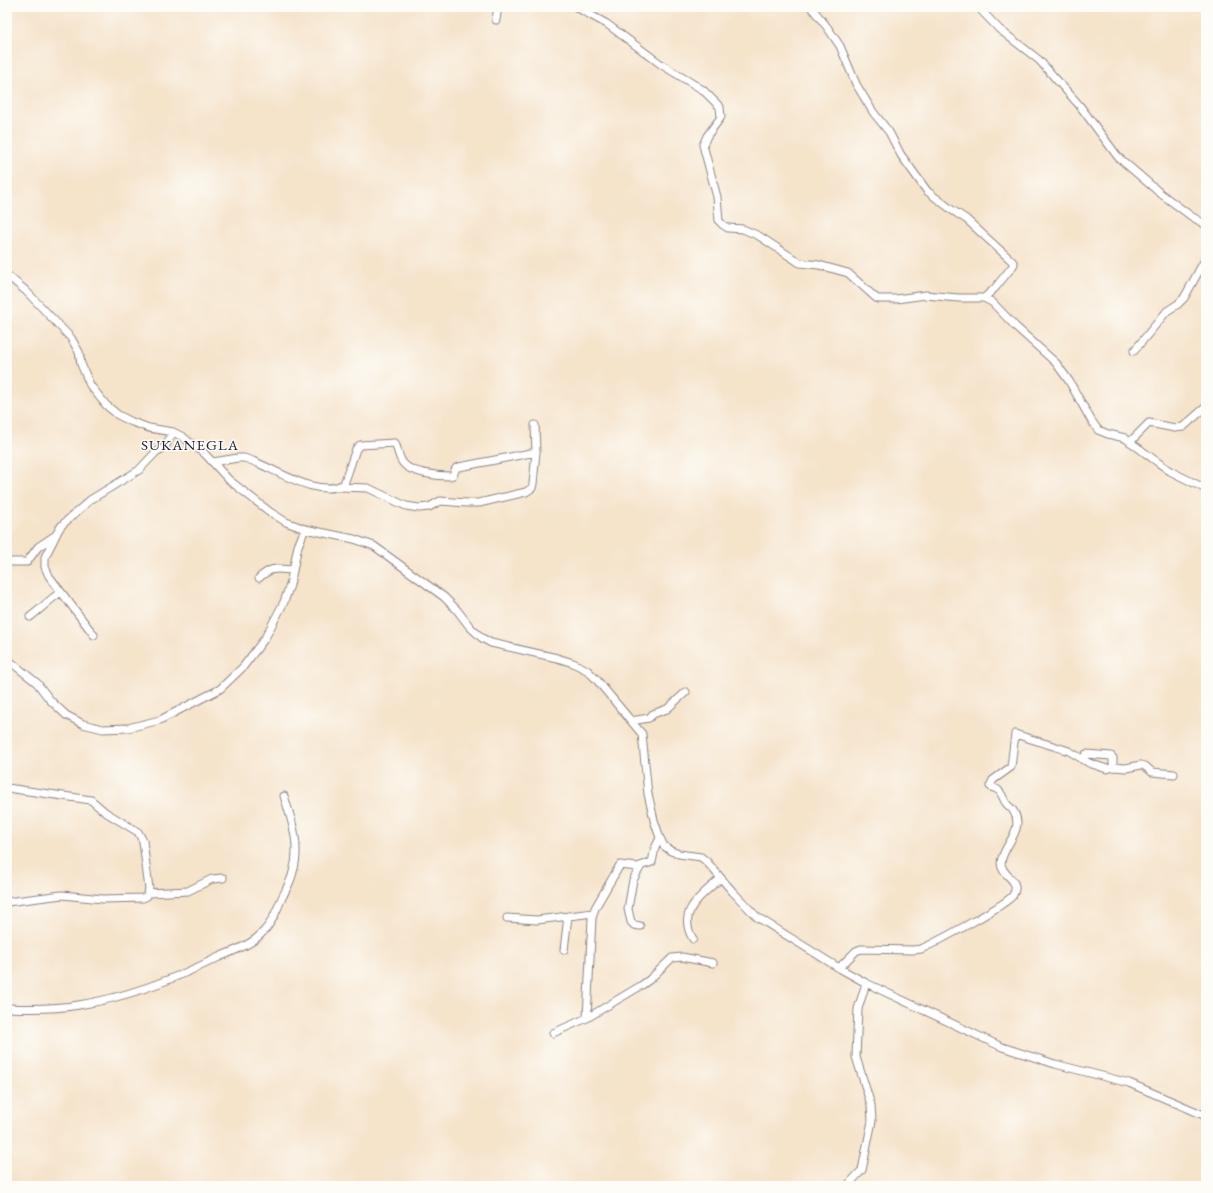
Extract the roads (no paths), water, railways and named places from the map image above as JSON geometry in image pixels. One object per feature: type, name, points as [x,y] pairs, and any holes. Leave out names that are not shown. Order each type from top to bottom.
[{"type":"street","points":[[496,20],[498,7]]},
{"type":"street","points":[[576,7],[607,24],[662,65],[703,90],[720,107],[721,117],[707,136],[703,145],[717,197],[719,221],[723,226],[728,228],[743,229],[759,236],[800,263],[819,265],[848,273],[879,299],[896,299],[926,295],[958,298],[984,298],[992,302],[1014,326],[1056,363],[1069,381],[1098,430],[1123,437],[1170,471],[1206,489]]},
{"type":"street","points":[[811,7],[827,26],[840,46],[856,84],[873,112],[889,132],[901,155],[927,191],[966,219],[1014,264],[995,288],[984,298]]},
{"type":"street","points":[[978,7],[999,29],[1039,60],[1080,106],[1118,157],[1160,193],[1206,225]]},
{"type":"street","points":[[1134,351],[1167,311],[1182,301],[1206,258]]},
{"type":"street","points":[[7,274],[71,338],[79,352],[81,364],[90,385],[106,405],[118,415],[149,428],[173,432],[183,437],[213,462],[229,480],[270,512],[286,522],[305,529],[354,539],[374,546],[444,597],[457,610],[470,627],[482,638],[491,643],[557,658],[573,663],[587,670],[642,734],[648,794],[654,820],[664,846],[679,854],[701,857],[757,917],[866,984],[1002,1047],[1055,1064],[1129,1083],[1206,1116]]},
{"type":"street","points":[[1130,442],[1149,423],[1175,428],[1183,427],[1206,407]]},
{"type":"street","points":[[213,462],[244,458],[312,486],[327,488],[368,488],[412,507],[429,507],[440,501],[479,503],[530,490],[533,484],[536,452],[535,425]]},
{"type":"street","points":[[94,635],[49,576],[45,567],[45,557],[56,535],[65,522],[90,500],[135,473],[156,452],[164,449],[173,432]]},
{"type":"street","points":[[339,487],[344,484],[356,449],[360,445],[394,443],[401,460],[406,467],[416,471],[450,476],[453,475],[456,468],[459,467],[536,452]]},
{"type":"street","points":[[7,659],[37,682],[50,700],[66,715],[83,724],[103,729],[128,728],[160,720],[220,689],[237,674],[264,638],[284,602],[290,585],[298,546],[305,529]]},
{"type":"street","points":[[8,562],[27,562],[38,547],[56,535]]},
{"type":"street","points":[[258,578],[274,568],[293,570]]},
{"type":"street","points":[[30,617],[39,611],[50,599],[61,592]]},
{"type":"street","points":[[631,721],[649,718],[652,714],[667,708],[686,692]]},
{"type":"street","points":[[839,968],[856,951],[862,948],[921,949],[1000,905],[1013,895],[1015,890],[1014,882],[1003,871],[1001,862],[1004,852],[1016,831],[1016,816],[1011,807],[1005,802],[999,791],[990,786],[994,780],[1011,766],[1015,734],[1069,751],[1083,760],[1108,769],[1113,767],[1126,768],[1143,765],[1152,772],[1174,774]]},
{"type":"street","points":[[1083,760],[1086,754],[1111,756],[1113,758],[1113,767]]},
{"type":"street","points":[[7,788],[91,800],[105,812],[138,832],[143,841],[148,893],[144,898],[103,900],[62,895],[7,902]]},
{"type":"street","points":[[7,1008],[41,1009],[79,1005],[112,998],[157,985],[202,966],[251,942],[261,935],[276,911],[293,873],[297,854],[296,839],[284,796]]},
{"type":"street","points":[[586,1018],[593,912],[620,865],[641,866],[652,862],[655,848],[660,838]]},
{"type":"street","points":[[640,926],[634,925],[631,922],[628,908],[633,880],[641,866]]},
{"type":"street","points":[[148,893],[188,891],[212,879],[223,878]]},
{"type":"street","points":[[693,939],[687,925],[691,908],[702,894],[721,878]]},
{"type":"street","points":[[507,918],[537,920],[593,912]]},
{"type":"street","points":[[564,950],[568,916]]},
{"type":"street","points":[[553,1033],[586,1018],[649,980],[672,958],[682,957],[713,964]]},
{"type":"street","points":[[847,1186],[862,1170],[872,1121],[872,1105],[858,1065],[856,1050],[859,1004],[866,984]]},
{"type":"district","name":"SUKANEGLA","points":[[190,445]]}]
